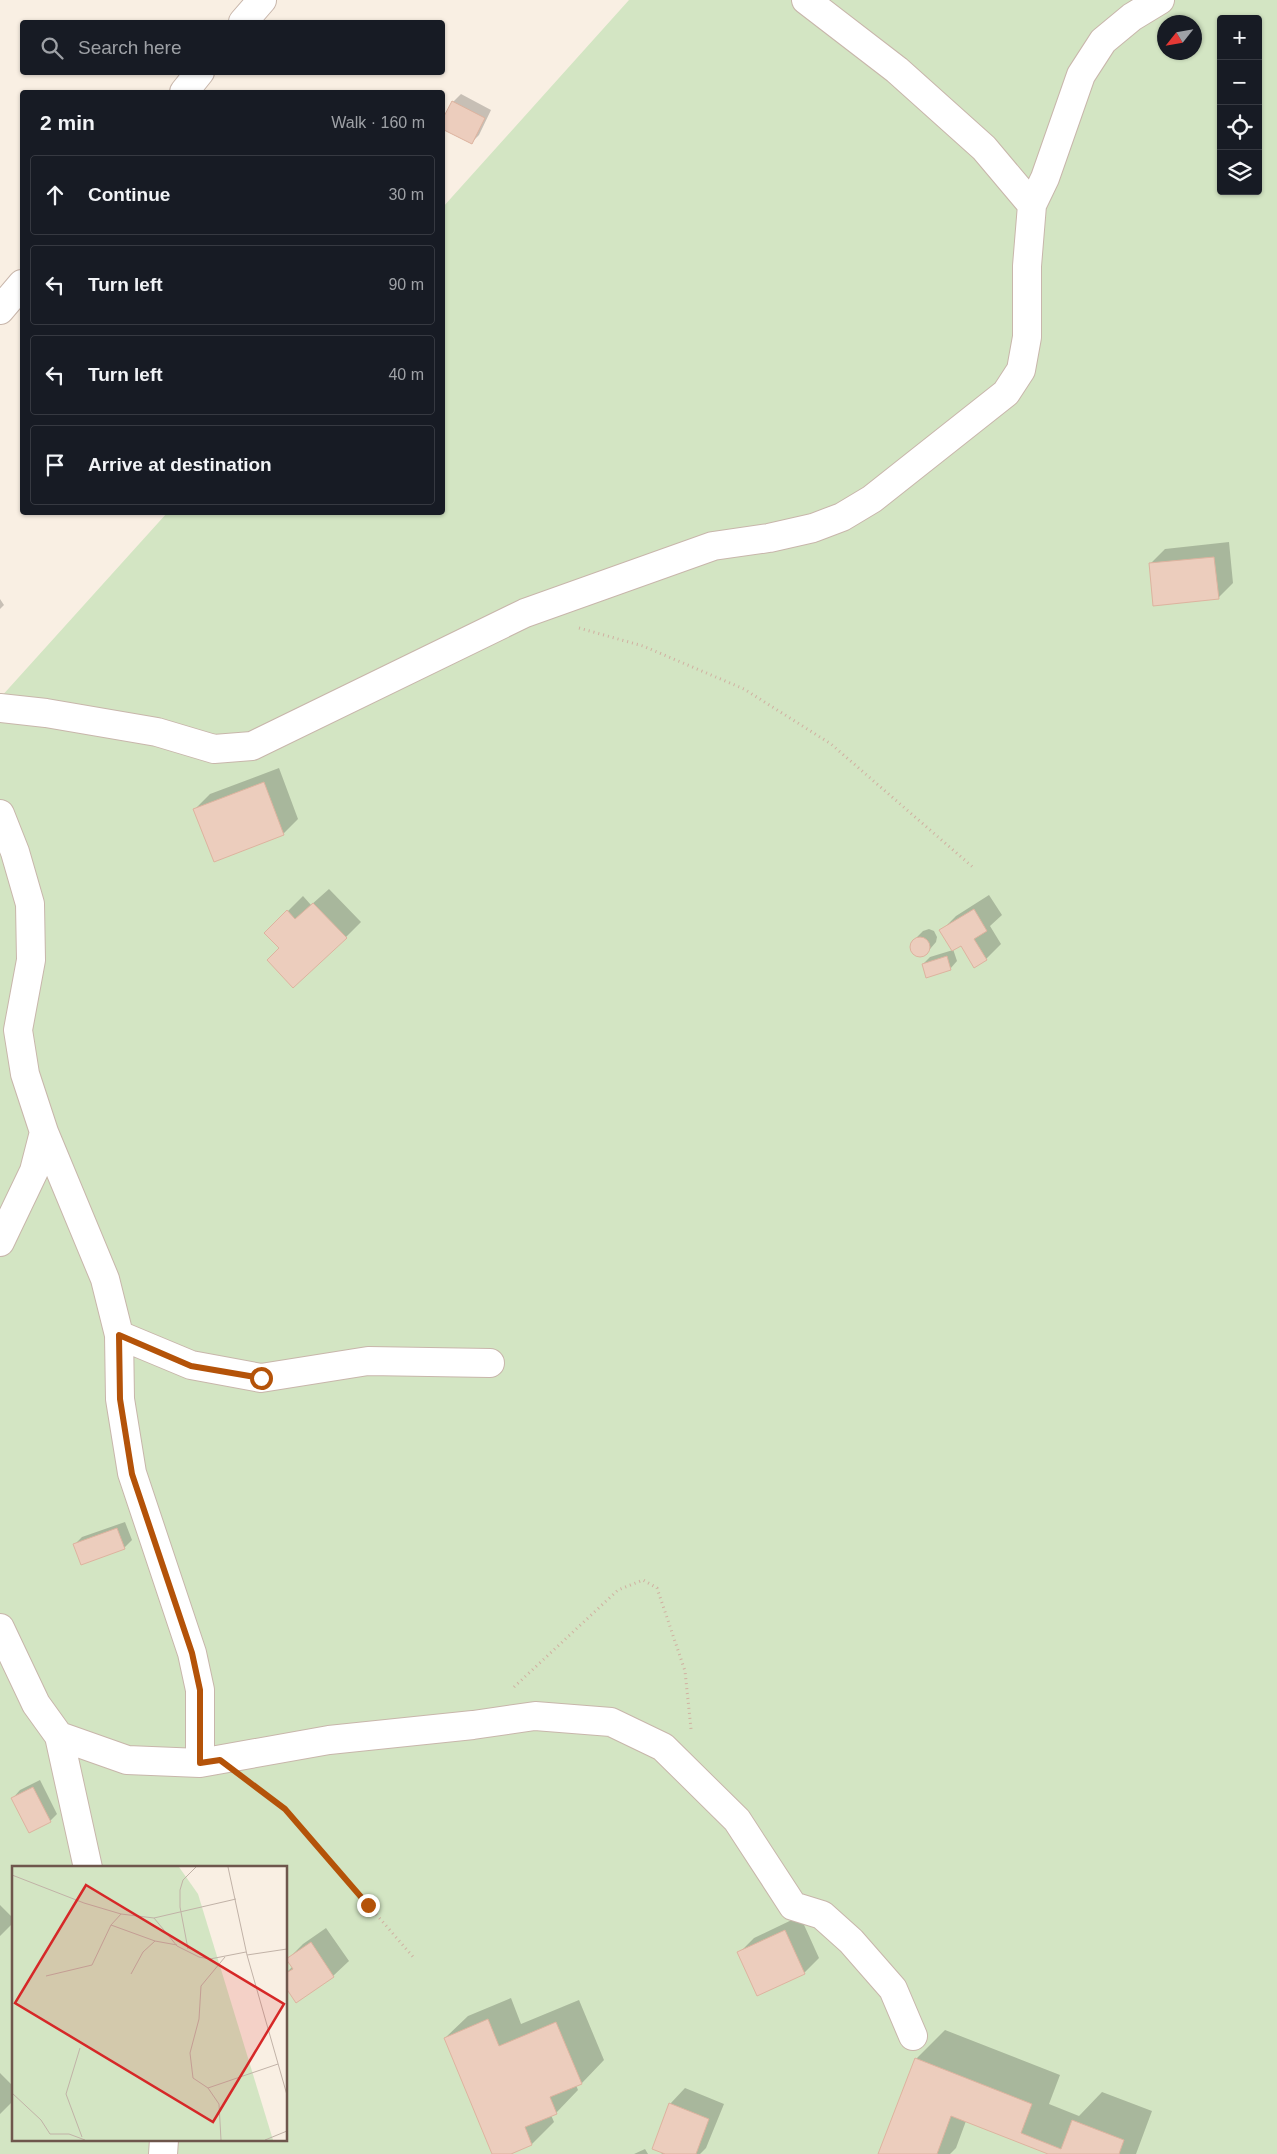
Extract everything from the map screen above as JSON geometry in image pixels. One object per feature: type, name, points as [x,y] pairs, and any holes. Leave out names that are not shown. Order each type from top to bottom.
[{"type":"street","points":[[244,20],[262,0]]},
{"type":"street","points":[[806,0],[897,70],[984,148],[1032,206]]},
{"type":"street","points":[[0,708],[157,732],[214,749],[252,746],[525,613],[713,546],[768,538],[813,528],[842,517],[872,499],[1006,393],[1021,370],[1027,337],[1027,266],[1032,206],[1045,178],[1082,75],[1103,41],[1132,17],[1160,0]]},
{"type":"street","points":[[186,90],[198,75]]},
{"type":"street","points":[[0,310],[20,286]]},
{"type":"street","points":[[0,814],[15,852],[30,904],[31,960],[9,1036],[25,1074],[44,1132],[105,1279],[119,1335],[120,1399],[132,1474],[192,1653],[200,1690],[210,1762]]},
{"type":"street","points":[[0,1242],[14,1217],[34,1171],[44,1132]]},
{"type":"street","points":[[119,1335],[191,1366],[261,1378],[368,1361],[490,1363]]},
{"type":"street","points":[[0,1628],[36,1704],[59,1736],[88,1866]]},
{"type":"street","points":[[59,1736],[127,1760],[210,1762],[329,1740],[474,1725],[535,1716],[611,1722],[663,1747],[737,1820],[793,1906],[822,1915],[851,1941],[892,1989],[913,2036]]},
{"type":"path","points":[[570,626],[643,646],[744,689],[831,744],[974,869]]},
{"type":"path","points":[[510,1691],[618,1590],[643,1580],[657,1588],[685,1671],[691,1730]]},
{"type":"path","points":[[210,1762],[285,1809],[414,1958]]},
{"type":"green space","points":[[629,0],[1277,0],[1277,2154],[0,2154],[0,698],[165,515],[445,515],[445,205]]},
{"type":"building","points":[[452,101],[485,118],[472,144],[445,130],[445,114]]},
{"type":"building","points":[[1214,557],[1219,599],[1153,606],[1149,563]]},
{"type":"building","points":[[264,782],[284,835],[214,862],[193,809]]},
{"type":"building","points":[[313,903],[347,938],[293,988],[267,960],[279,948],[264,933],[287,910],[295,919]]},
{"type":"building","points":[[974,909],[987,931],[974,939],[987,960],[974,968],[961,946],[952,951],[939,930]]},
{"type":"building","points":[[916,937],[924,937],[930,943],[930,951],[924,957],[916,957],[910,951],[910,943]]},
{"type":"building","points":[[947,956],[951,970],[926,978],[922,964]]},
{"type":"building","points":[[117,1528],[125,1549],[81,1565],[73,1544]]},
{"type":"building","points":[[33,1787],[51,1822],[29,1833],[11,1798]]},
{"type":"building","points":[[785,1930],[805,1974],[757,1996],[737,1952]]},
{"type":"building","points":[[311,1942],[334,1977],[296,2003],[288,1991],[288,1972],[293,1969],[288,1962],[288,1958]]},
{"type":"building","points":[[488,2019],[499,2046],[556,2022],[582,2084],[550,2097],[557,2114],[525,2127],[532,2145],[511,2154],[492,2154],[444,2038]]},
{"type":"building","points":[[915,2058],[1032,2104],[1021,2133],[1061,2149],[1072,2120],[1124,2140],[1119,2154],[1048,2154],[951,2116],[937,2154],[878,2154]]},
{"type":"building","points":[[669,2103],[709,2119],[696,2154],[665,2154],[652,2149]]},
{"type":"route","points":[[261,1378],[191,1366],[119,1335],[120,1399],[132,1474],[192,1653],[200,1690],[200,1763],[220,1760],[285,1809],[368,1905]]}]
